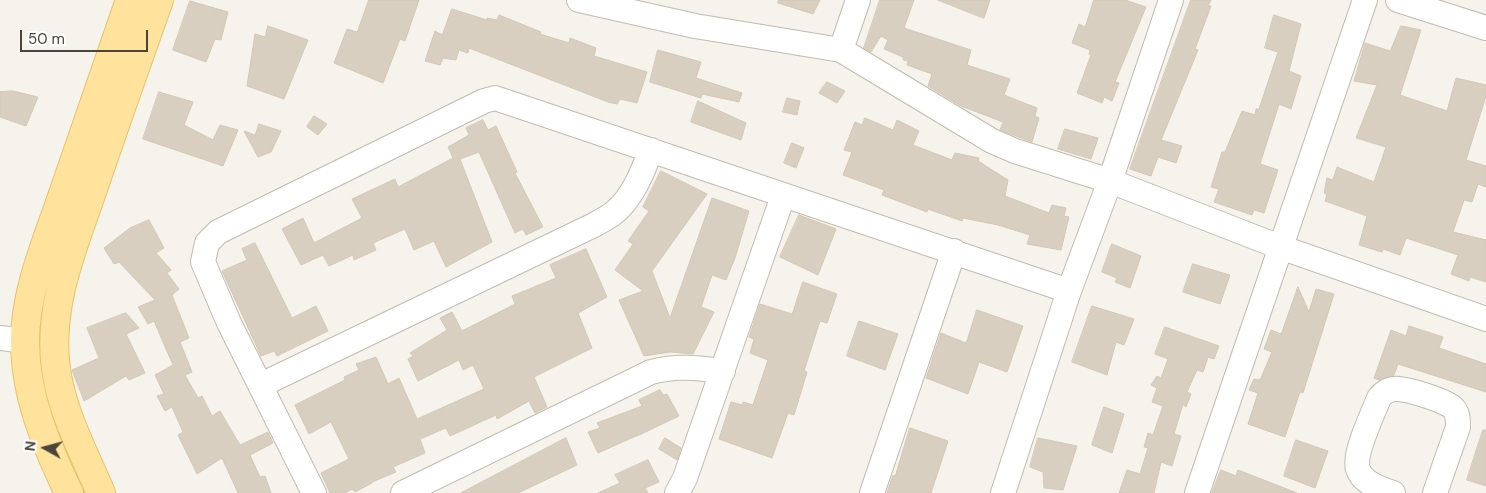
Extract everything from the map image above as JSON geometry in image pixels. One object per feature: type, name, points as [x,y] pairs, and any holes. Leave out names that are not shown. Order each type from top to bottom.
[{"type":"main road","points":[[69,493],[51,455],[35,408],[27,375],[13,340],[28,312],[42,255],[130,0]]},
{"type":"main road","points":[[101,493],[67,416],[60,392],[54,348],[55,322],[66,268],[159,0]]},
{"type":"street","points":[[579,0],[696,26],[841,50],[992,142],[1110,181],[1280,247],[1486,319]]},
{"type":"street","points":[[841,50],[858,0]]},
{"type":"street","points":[[1003,493],[1070,291],[1110,181],[1171,0]]},
{"type":"street","points":[[1197,493],[1365,0]]},
{"type":"street","points":[[1398,0],[1486,28]]},
{"type":"street","points":[[314,493],[229,323],[203,262],[207,243],[218,232],[484,101],[496,98],[1070,291]]},
{"type":"street","points":[[261,385],[594,225],[615,213],[627,199],[643,171],[651,150]]},
{"type":"street","points":[[677,493],[685,478],[783,196]]},
{"type":"street","points":[[872,493],[954,251]]},
{"type":"street","points":[[403,493],[651,372],[666,368],[684,367],[723,371]]},
{"type":"street","points":[[1393,493],[1366,481],[1358,470],[1358,456],[1379,398],[1385,391],[1398,389],[1442,401],[1454,408],[1458,416],[1458,428],[1435,493]]},
{"type":"building","points":[[369,0],[419,0],[405,41],[400,39],[383,83],[334,63],[347,29],[357,32]]},
{"type":"building","points":[[779,0],[820,0],[813,14],[778,3]]},
{"type":"building","points":[[880,0],[914,0],[904,28],[971,50],[967,65],[1010,79],[1004,95],[1037,108],[1035,116],[1039,118],[1032,142],[1000,130],[1003,122],[961,106],[928,86],[932,74],[907,65],[908,61],[903,60],[903,57],[884,49],[888,40],[881,36],[871,52],[864,48]]},
{"type":"building","points":[[938,0],[990,0],[984,18]]},
{"type":"building","points":[[1094,0],[1125,0],[1146,7],[1115,82],[1119,83],[1112,101],[1104,97],[1102,103],[1077,93],[1091,55],[1089,54],[1090,50],[1072,43],[1079,24],[1085,27]]},
{"type":"building","points":[[1191,0],[1211,0],[1208,6],[1211,6],[1195,49],[1198,50],[1161,140],[1182,146],[1176,163],[1158,157],[1151,176],[1130,169]]},
{"type":"building","points":[[190,1],[228,12],[221,40],[215,39],[206,62],[173,50]]},
{"type":"building","points":[[452,9],[487,20],[487,18],[497,20],[499,15],[541,32],[540,34],[569,43],[570,38],[596,48],[594,56],[647,72],[637,103],[620,99],[617,104],[608,102],[469,48],[468,53],[459,50],[456,60],[443,58],[440,65],[425,61],[435,31],[442,35]]},
{"type":"building","points":[[1274,15],[1301,24],[1289,71],[1301,76],[1291,109],[1279,104],[1260,164],[1278,170],[1264,213],[1254,210],[1252,215],[1214,202],[1219,189],[1211,187],[1222,152],[1225,152],[1242,111],[1255,115],[1256,109],[1259,109],[1278,52],[1265,48]]},
{"type":"building","points":[[268,26],[308,40],[284,99],[247,86],[255,34],[265,37]]},
{"type":"building","points":[[1401,26],[1421,30],[1400,95],[1447,111],[1456,78],[1486,85],[1486,96],[1466,160],[1486,166],[1486,187],[1478,184],[1472,202],[1464,200],[1453,232],[1486,240],[1486,282],[1470,277],[1469,281],[1451,274],[1458,255],[1406,238],[1400,255],[1383,249],[1382,252],[1359,245],[1367,216],[1325,201],[1327,195],[1324,193],[1327,178],[1333,180],[1337,167],[1374,182],[1386,147],[1356,138],[1377,85],[1354,81],[1365,43],[1390,51]]},
{"type":"building","points":[[658,50],[701,62],[696,78],[742,93],[739,102],[702,94],[701,98],[650,82]]},
{"type":"building","points":[[827,82],[845,91],[837,103],[819,93]]},
{"type":"building","points":[[13,91],[38,97],[26,126],[0,117],[0,92]]},
{"type":"building","points":[[159,92],[193,102],[184,125],[213,140],[220,125],[238,130],[223,166],[143,139]]},
{"type":"building","points":[[787,98],[800,101],[797,115],[783,112]]},
{"type":"building","points":[[698,101],[746,123],[741,140],[691,122]]},
{"type":"building","points":[[314,116],[327,124],[318,135],[307,127]]},
{"type":"building","points":[[865,118],[893,130],[897,120],[919,131],[913,145],[952,160],[955,153],[979,158],[978,161],[1008,180],[1005,196],[1049,213],[1052,205],[1066,208],[1064,216],[1069,217],[1061,250],[1027,244],[1030,235],[998,225],[963,218],[962,221],[928,209],[927,212],[882,195],[884,190],[843,175],[852,152],[844,150],[855,122],[862,125]]},
{"type":"building","points":[[483,120],[488,130],[496,126],[517,172],[515,173],[543,227],[526,235],[523,229],[515,233],[479,152],[460,159],[492,242],[446,267],[434,241],[414,250],[405,229],[373,243],[376,250],[354,260],[353,255],[329,266],[323,255],[301,265],[282,229],[303,218],[314,243],[362,218],[352,199],[395,179],[398,187],[453,158],[448,147],[469,135],[466,128]]},
{"type":"building","points":[[259,124],[281,131],[271,152],[258,157],[244,131],[255,135]]},
{"type":"building","points":[[1065,129],[1098,138],[1091,159],[1058,149]]},
{"type":"building","points":[[792,143],[804,148],[796,168],[784,163]]},
{"type":"building","points":[[661,171],[707,194],[652,271],[670,318],[712,198],[749,211],[735,258],[726,280],[712,275],[701,307],[714,312],[693,354],[670,352],[644,356],[619,300],[643,291],[615,270],[633,244],[628,241],[649,211],[643,207]]},
{"type":"building","points":[[799,215],[836,229],[818,275],[780,257]]},
{"type":"building","points":[[149,220],[164,248],[156,253],[171,270],[167,273],[179,289],[172,295],[189,338],[180,342],[192,372],[185,375],[198,398],[202,396],[212,416],[220,411],[240,445],[268,432],[273,443],[250,455],[260,477],[265,476],[271,493],[238,493],[222,458],[197,474],[178,435],[183,432],[172,407],[165,411],[157,396],[164,394],[155,375],[173,365],[154,321],[148,324],[138,307],[155,300],[119,262],[114,264],[104,248],[130,228]]},
{"type":"building","points":[[255,243],[292,318],[316,306],[328,331],[277,356],[274,351],[261,356],[222,271],[247,260],[242,249]]},
{"type":"building","points":[[1112,244],[1141,256],[1130,288],[1115,282],[1117,278],[1102,272]]},
{"type":"building","points":[[586,249],[607,297],[578,313],[592,348],[534,377],[547,407],[535,413],[529,401],[497,419],[496,415],[450,436],[446,428],[420,439],[425,453],[393,467],[396,472],[372,482],[355,492],[352,489],[345,493],[330,493],[321,473],[349,459],[331,422],[309,434],[295,405],[345,380],[344,377],[359,370],[356,364],[376,357],[388,384],[399,378],[417,419],[484,389],[473,365],[463,370],[459,360],[418,381],[408,359],[413,356],[410,353],[447,330],[440,318],[452,312],[462,331],[515,304],[512,296],[556,278],[550,265]]},
{"type":"building","points":[[1193,264],[1230,275],[1220,304],[1183,292]]},
{"type":"building","points":[[803,282],[837,294],[827,323],[820,321],[804,371],[807,372],[794,415],[788,413],[772,458],[719,439],[731,402],[742,405],[743,402],[753,405],[768,360],[750,353],[754,339],[749,337],[760,304],[792,314]]},
{"type":"building","points":[[1298,287],[1309,312],[1316,289],[1334,294],[1303,393],[1300,392],[1285,437],[1248,424],[1258,393],[1249,390],[1254,379],[1260,380],[1272,352],[1264,349],[1271,330],[1281,334]]},
{"type":"building","points":[[1092,306],[1134,319],[1124,345],[1116,342],[1107,375],[1072,362]]},
{"type":"building","points":[[977,310],[1023,326],[1007,372],[979,362],[968,394],[926,378],[941,333],[966,343]]},
{"type":"building","points":[[126,313],[139,328],[126,334],[145,373],[129,380],[126,376],[84,401],[72,370],[99,358],[87,328]]},
{"type":"building","points":[[859,321],[898,334],[885,370],[847,356]]},
{"type":"building","points":[[1409,326],[1443,337],[1439,348],[1486,364],[1486,392],[1398,364],[1394,375],[1379,380],[1374,378],[1391,330],[1406,336]]},
{"type":"building","points":[[1165,327],[1219,346],[1214,359],[1208,357],[1203,372],[1197,370],[1187,392],[1191,394],[1186,407],[1183,404],[1174,434],[1181,436],[1172,466],[1161,462],[1154,493],[1119,493],[1127,470],[1140,474],[1148,448],[1144,447],[1148,433],[1153,435],[1163,406],[1152,402],[1157,388],[1151,385],[1157,376],[1161,378],[1168,359],[1155,354]]},
{"type":"building","points":[[660,390],[663,395],[667,394],[679,416],[598,453],[588,432],[600,428],[597,423],[642,406],[639,400]]},
{"type":"building","points":[[1104,407],[1124,414],[1112,453],[1092,445]]},
{"type":"building","points":[[910,428],[948,441],[931,493],[887,493],[893,475],[895,476]]},
{"type":"building","points":[[1483,430],[1486,430],[1486,486],[1467,480]]},
{"type":"building","points":[[566,438],[577,465],[518,493],[461,493]]},
{"type":"building","points":[[665,438],[681,448],[677,460],[659,449]]},
{"type":"building","points":[[1038,438],[1077,446],[1063,490],[1044,488],[1043,472],[1030,467]]},
{"type":"building","points":[[1296,440],[1328,451],[1315,488],[1284,476]]},
{"type":"building","points":[[648,460],[659,482],[645,488],[648,493],[598,493],[620,483],[615,475]]},
{"type":"building","points":[[1221,470],[1236,476],[1238,470],[1297,493],[1212,493]]}]
